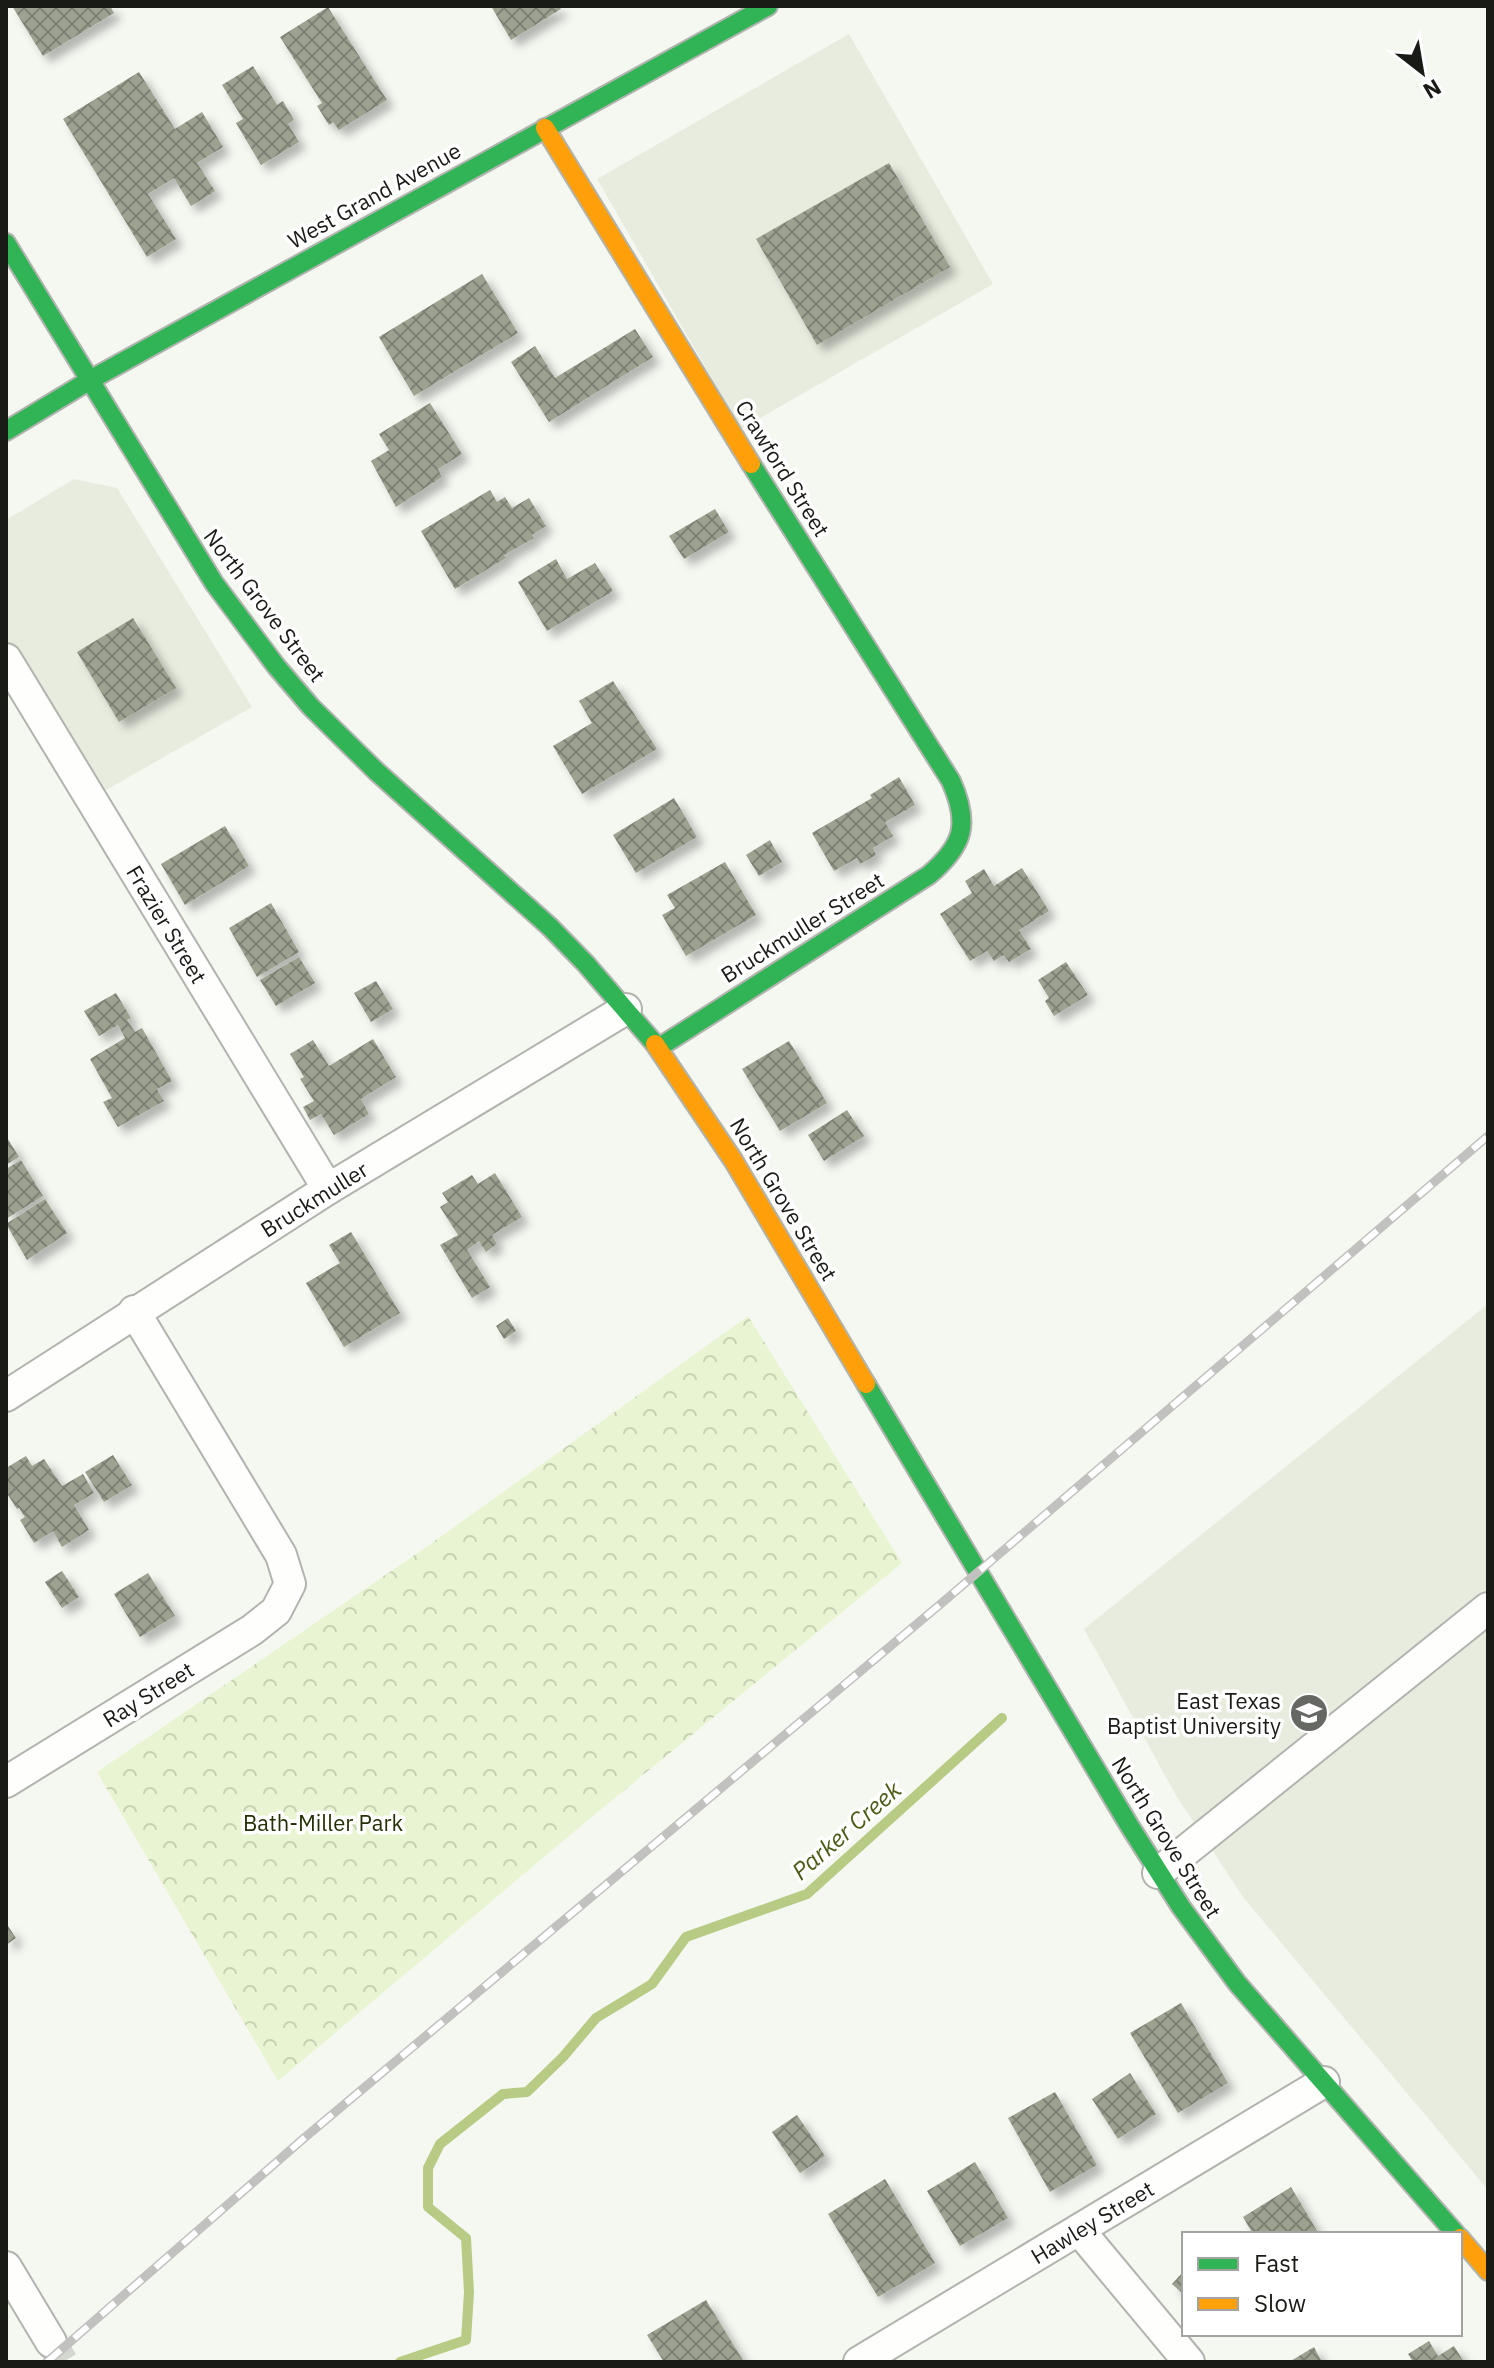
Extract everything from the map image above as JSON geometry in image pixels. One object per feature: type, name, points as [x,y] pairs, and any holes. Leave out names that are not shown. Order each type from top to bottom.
[{"type":"main road","name":"West Grand Avenue","points":[[6,431],[90,380],[768,6]]},
{"type":"main road","name":"Crawford Street","points":[[545,128],[711,400],[951,781],[962,802],[962,837]]},
{"type":"main road","name":"North Grove Street","points":[[6,243],[214,583],[294,687],[376,771],[550,927],[658,1048],[733,1160],[1158,1873],[1237,1983],[1455,2232]]},
{"type":"main road","name":"Bruckmuller Street","points":[[658,1048],[929,875],[948,860],[962,837]]},
{"type":"main road","name":"North Grove Street","points":[[1462,2241],[1488,2271]]},
{"type":"street","name":"Frazier Street","points":[[6,659],[328,1189]]},
{"type":"street","name":"Bruckmuller","points":[[6,1396],[328,1189],[626,1009]]},
{"type":"street","name":"Ray Street","points":[[6,1782],[252,1630],[276,1611],[290,1584],[281,1555],[134,1311]]},
{"type":"street","points":[[1158,1873],[1488,1608]]},
{"type":"street","name":"Hawley Street","points":[[859,2362],[1324,2082]]},
{"type":"street","points":[[1079,2230],[1189,2362]]},
{"type":"street","points":[[6,2267],[51,2342]]},
{"type":"shaded area","points":[[849,34],[993,284],[741,429],[597,179]]},
{"type":"shaded area","points":[[74,479],[117,488],[252,707],[99,794],[6,643],[6,520]]},
{"type":"shaded area","name":"East Texas Baptist University","points":[[1488,1304],[1488,2190],[1243,1897],[1177,1797],[1084,1629]]},
{"type":"green space","name":"Bath-Miller Park","points":[[748,1316],[902,1563],[588,1820],[278,2081],[97,1772],[425,1548]]},
{"type":"building","points":[[12,6],[110,6],[114,13],[43,56]]},
{"type":"building","points":[[491,6],[559,6],[561,9],[511,40]]},
{"type":"building","points":[[328,7],[387,100],[339,130],[333,122],[329,125],[317,106],[322,103],[280,37]]},
{"type":"building","points":[[253,66],[277,105],[283,101],[294,120],[288,124],[299,142],[261,165],[236,123],[243,119],[222,85]]},
{"type":"building","points":[[139,72],[175,129],[202,112],[223,147],[197,163],[215,191],[191,206],[174,178],[148,194],[176,239],[147,257],[63,119]]},
{"type":"building","points":[[889,163],[950,267],[817,345],[756,239]]},
{"type":"building","points":[[482,274],[518,333],[414,396],[379,337]]},
{"type":"building","points":[[635,329],[653,357],[549,422],[511,362],[535,346],[555,378]]},
{"type":"building","points":[[430,403],[462,454],[438,469],[442,477],[396,507],[371,461],[389,450],[379,434]]},
{"type":"building","points":[[490,490],[497,502],[505,497],[512,508],[529,498],[546,526],[532,535],[534,538],[504,555],[506,558],[455,589],[421,531]]},
{"type":"building","points":[[715,509],[729,532],[684,559],[669,536]]},
{"type":"building","points":[[556,559],[567,579],[595,563],[613,591],[547,631],[518,582]]},
{"type":"building","points":[[133,618],[176,688],[119,722],[77,652]]},
{"type":"building","points":[[613,681],[657,749],[582,794],[553,746],[592,723],[579,701]]},
{"type":"building","points":[[899,777],[915,805],[885,822],[893,836],[873,848],[876,855],[860,864],[857,858],[834,871],[812,833],[872,798],[870,795]]},
{"type":"building","points":[[674,798],[697,837],[636,873],[613,835]]},
{"type":"building","points":[[225,826],[249,866],[185,905],[161,864]]},
{"type":"building","points":[[770,840],[782,862],[759,876],[746,855]]},
{"type":"building","points":[[725,862],[756,915],[686,956],[662,915],[675,908],[667,895]]},
{"type":"building","points":[[1022,868],[1049,911],[1019,930],[1031,949],[1009,962],[1004,955],[994,961],[987,951],[970,961],[940,914],[972,893],[965,881],[984,869],[994,886]]},
{"type":"building","points":[[271,903],[299,952],[257,977],[229,928]]},
{"type":"building","points":[[299,957],[315,983],[276,1006],[260,980]]},
{"type":"building","points":[[1066,962],[1088,995],[1054,1016],[1045,1001],[1049,998],[1038,980]]},
{"type":"building","points":[[376,981],[393,1009],[371,1022],[354,993]]},
{"type":"building","points":[[116,993],[131,1018],[127,1020],[135,1032],[142,1028],[172,1081],[157,1089],[164,1101],[118,1127],[103,1102],[112,1098],[90,1059],[125,1038],[118,1025],[99,1036],[84,1011]]},
{"type":"building","points":[[373,1039],[396,1077],[361,1099],[369,1114],[334,1135],[321,1114],[310,1120],[303,1107],[314,1101],[300,1079],[304,1077],[290,1054],[313,1040],[329,1066]]},
{"type":"building","points":[[789,1041],[827,1103],[780,1131],[742,1069]]},
{"type":"building","points":[[847,1110],[864,1136],[824,1161],[808,1135]]},
{"type":"building","points":[[6,1136],[19,1157],[6,1165]]},
{"type":"building","points":[[21,1160],[43,1196],[6,1219],[6,1169]]},
{"type":"building","points":[[495,1173],[522,1217],[492,1235],[497,1244],[486,1252],[479,1241],[467,1250],[490,1287],[472,1298],[440,1245],[458,1235],[440,1207],[448,1202],[442,1193],[472,1175],[478,1184]]},
{"type":"building","points":[[45,1199],[67,1233],[27,1260],[6,1224]]},
{"type":"building","points":[[351,1232],[400,1313],[344,1347],[306,1283],[340,1263],[329,1245]]},
{"type":"building","points":[[508,1318],[516,1331],[504,1339],[496,1326]]},
{"type":"building","points":[[113,1455],[132,1485],[104,1502],[85,1472]]},
{"type":"building","points":[[26,1456],[32,1466],[44,1459],[62,1486],[83,1474],[94,1493],[74,1505],[89,1530],[62,1547],[53,1531],[34,1543],[20,1520],[25,1517],[6,1492],[6,1468]]},
{"type":"building","points":[[62,1571],[79,1597],[62,1608],[45,1582]]},
{"type":"building","points":[[148,1573],[175,1616],[140,1637],[114,1594]]},
{"type":"building","points":[[6,1923],[16,1938],[6,1945]]},
{"type":"building","points":[[1181,2003],[1228,2083],[1178,2113],[1130,2033]]},
{"type":"building","points":[[1130,2073],[1156,2114],[1118,2139],[1092,2099]]},
{"type":"building","points":[[1055,2092],[1097,2165],[1050,2192],[1008,2118]]},
{"type":"building","points":[[797,2115],[825,2156],[800,2173],[772,2132]]},
{"type":"building","points":[[975,2162],[1008,2218],[960,2246],[927,2191]]},
{"type":"building","points":[[885,2179],[935,2263],[878,2297],[828,2214]]},
{"type":"building","points":[[1291,2187],[1318,2232],[1252,2232],[1243,2217]]},
{"type":"building","points":[[1182,2273],[1182,2293],[1172,2284]]},
{"type":"building","points":[[706,2300],[744,2362],[664,2362],[647,2335]]},
{"type":"building","points":[[1429,2341],[1438,2356],[1454,2346],[1464,2362],[1413,2362],[1408,2354]]},
{"type":"building","points":[[1314,2347],[1322,2362],[1289,2362]]},
{"type":"waterway","name":"Parker Creek","points":[[400,2362],[466,2340],[469,2292],[466,2238],[428,2207],[428,2168],[440,2144],[503,2094],[527,2092],[563,2057],[596,2018],[652,1984],[686,1937],[807,1894],[1002,1718]]},
{"type":"tunnel","points":[[51,2342],[63,2362]]},
{"type":"railway","points":[[47,2362],[303,2139],[943,1602],[1488,1136]]},
{"type":"traffic: fast","points":[[6,431],[90,380],[768,6]]},
{"type":"traffic: fast","points":[[6,243],[214,583],[276,666],[311,707],[376,771],[550,927],[655,1044]]},
{"type":"traffic: fast","points":[[658,1048],[929,875],[950,854],[962,822],[951,781],[751,464]]},
{"type":"traffic: fast","points":[[866,1384],[1181,1907],[1237,1983],[1454,2232]]},
{"type":"traffic: slow","points":[[545,128],[751,464]]},
{"type":"traffic: slow","points":[[655,1044],[733,1160],[866,1384]]},
{"type":"traffic: slow","points":[[1462,2240],[1488,2271]]},
{"type":"place","name":"East Texas Baptist University","points":[[1309,1713]]}]
